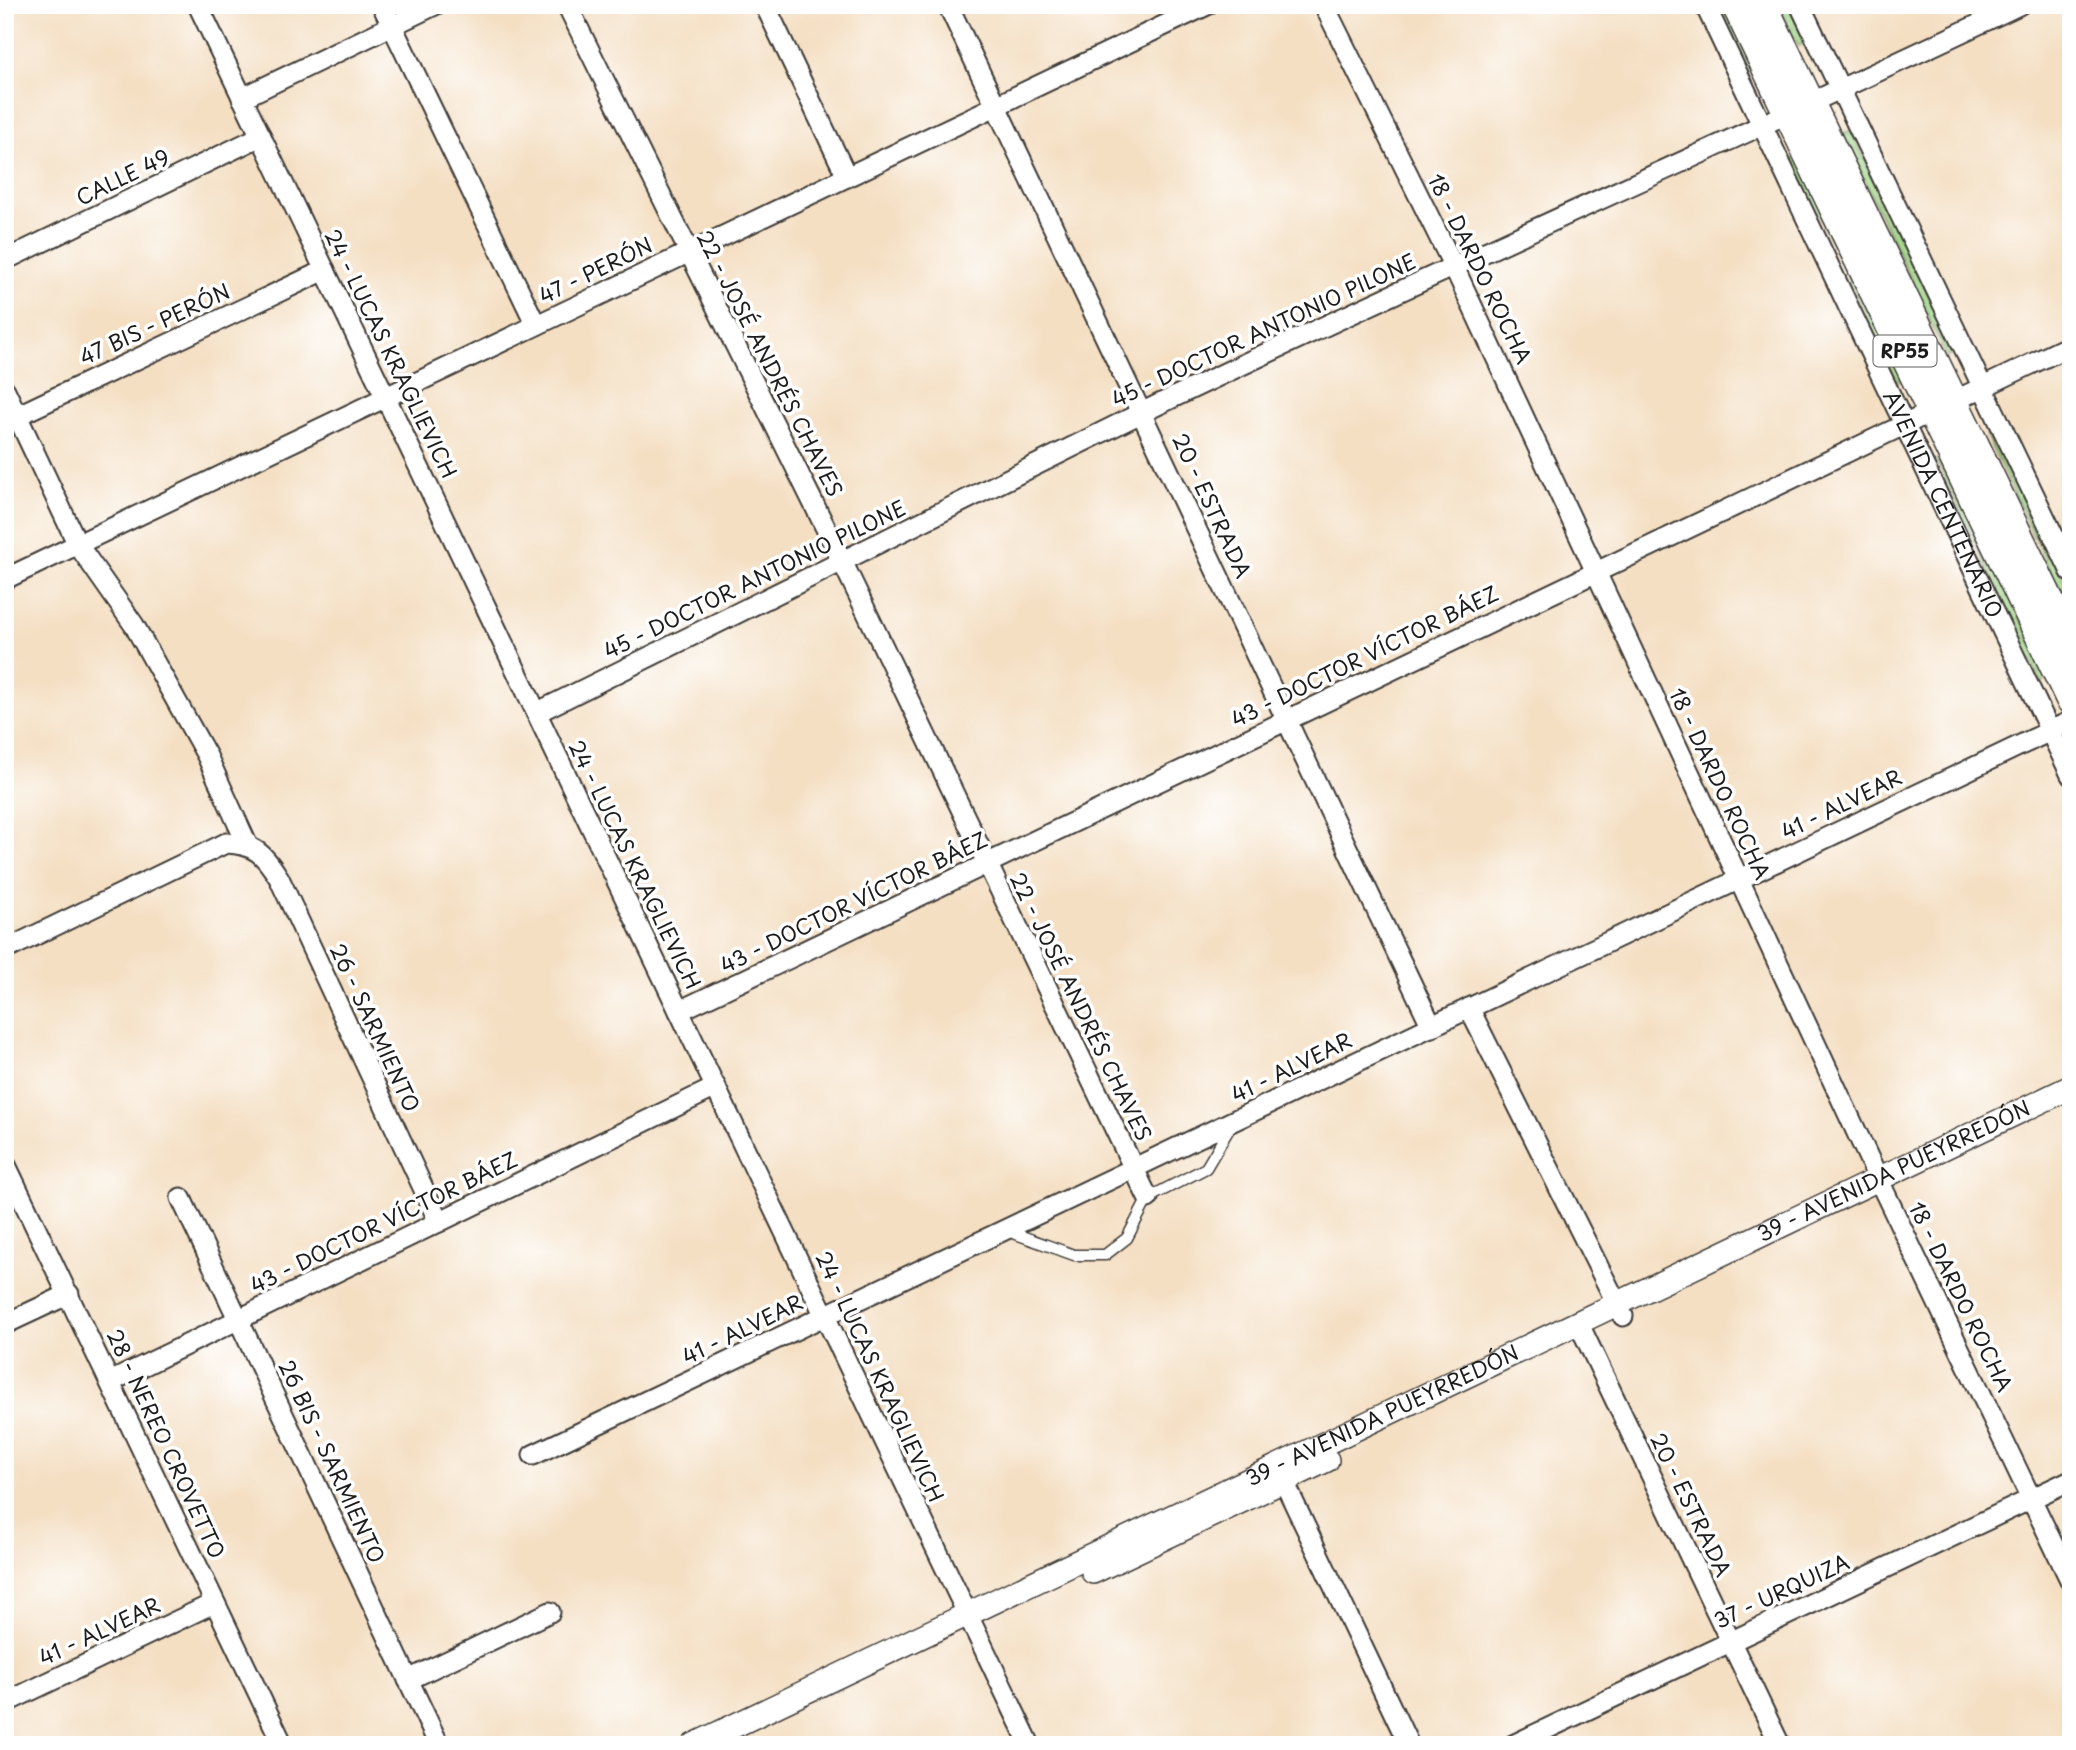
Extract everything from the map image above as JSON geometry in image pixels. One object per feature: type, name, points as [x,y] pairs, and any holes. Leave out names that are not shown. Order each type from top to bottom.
[{"type":"main road","name":"AVENIDA CENTENARIO","points":[[1737,5],[1788,116],[2071,647]]},
{"type":"main road","name":"AVENIDA CENTENARIO","points":[[1762,5],[1788,116]]},
{"type":"main road","name":"AVENIDA CENTENARIO","points":[[1943,406],[2071,699]]},
{"type":"street","name":"24 - LUCAS KRAGLIEVICH","points":[[198,5],[1030,1745]]},
{"type":"street","points":[[382,5],[536,325]]},
{"type":"street","points":[[242,98],[435,5]]},
{"type":"street","name":"22 - JOSÉ ANDRÉS CHAVES","points":[[567,5],[843,563],[1148,1198]]},
{"type":"street","points":[[765,5],[847,177]]},
{"type":"street","name":"20 - ESTRADA","points":[[948,5],[1432,1027]]},
{"type":"street","name":"47 - PERÓN","points":[[5,579],[1207,5]]},
{"type":"street","name":"18 - DARDO ROCHA","points":[[1324,5],[1454,267],[1881,1185],[2071,1582]]},
{"type":"street","name":"AVENIDA CENTENARIO","points":[[1704,5],[1788,116],[1902,426],[2071,775]]},
{"type":"street","points":[[1800,5],[2071,572]]},
{"type":"street","name":"45 - DOCTOR ANTONIO PILONE","points":[[536,713],[1143,413],[1454,267],[1788,116],[2019,5]]},
{"type":"street","name":"CALLE 49","points":[[5,260],[261,136]]},
{"type":"street","name":"47 BIS - PERÓN","points":[[11,419],[325,270]]},
{"type":"street","name":"43 - DOCTOR VÍCTOR BÁEZ","points":[[679,1012],[2071,345]]},
{"type":"street","points":[[5,390],[11,419],[78,545],[134,625],[207,756],[247,844],[226,843],[5,950]]},
{"type":"street","name":"41 - ALVEAR","points":[[533,1455],[2071,721]]},
{"type":"street","name":"26 - SARMIENTO","points":[[247,844],[265,855],[279,878],[439,1222]]},
{"type":"street","points":[[1469,1009],[1620,1310]]},
{"type":"street","name":"43 - DOCTOR VÍCTOR BÁEZ","points":[[110,1382],[716,1087]]},
{"type":"street","name":"39 - AVENIDA PUEYRREDÓN","points":[[694,1745],[971,1621],[1280,1474],[1881,1185],[2071,1087]]},
{"type":"street","name":"39 - AVENIDA PUEYRREDÓN","points":[[1881,1185],[2071,1103]]},
{"type":"street","name":"28 - NEREO CROVETTO","points":[[5,1163],[283,1745]]},
{"type":"street","name":"26 BIS - SARMIENTO","points":[[181,1198],[439,1745]]},
{"type":"street","points":[[5,1324],[69,1294]]},
{"type":"street","name":"20 - ESTRADA","points":[[1581,1329],[1780,1745]]},
{"type":"street","points":[[1280,1474],[1409,1745]]},
{"type":"street","name":"37 - URQUIZA","points":[[1513,1745],[2071,1480]]},
{"type":"street","name":"41 - ALVEAR","points":[[5,1703],[214,1603]]},
{"type":"street","points":[[408,1680],[550,1612]]},
{"type":"street","name":"39 - AVENIDA PUEYRREDÓN","points":[[726,1745],[971,1621]]},
{"type":"lane","points":[[1005,1230],[1074,1255],[1105,1255],[1127,1238],[1148,1198],[1206,1168],[1234,1121]]},
{"type":"green space","points":[[1716,5],[1727,5],[1756,67],[1747,72]]},
{"type":"green space","points":[[1778,5],[1789,5],[1807,42],[1798,46]]},
{"type":"green space","points":[[1851,130],[1956,353],[1947,357],[1842,134]]},
{"type":"green space","points":[[1801,155],[1906,378],[1897,382],[1792,159]]},
{"type":"green space","points":[[1995,431],[2071,592],[2071,615],[1986,435]]},
{"type":"green space","points":[[1945,456],[2049,679],[2041,683],[1936,460]]}]
